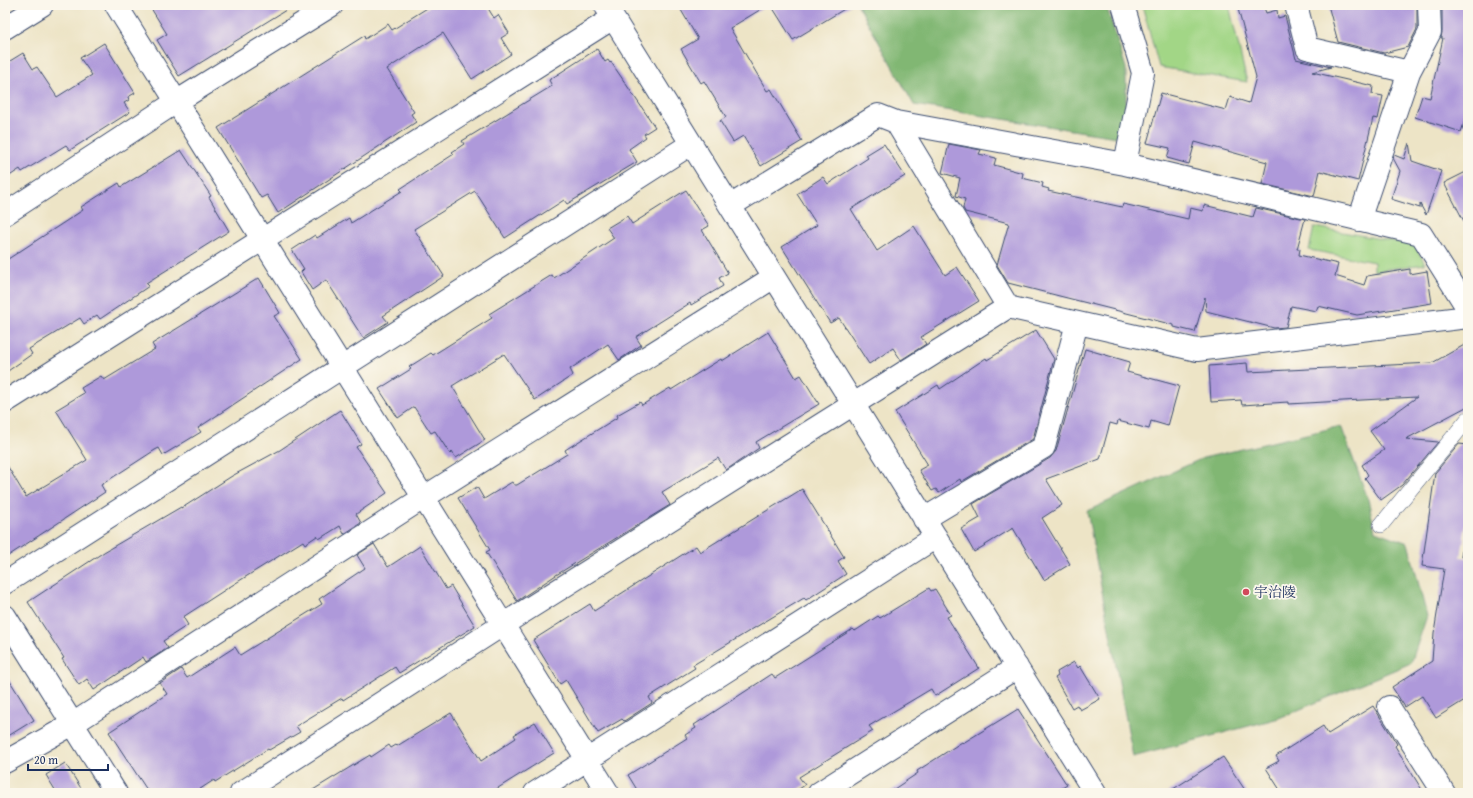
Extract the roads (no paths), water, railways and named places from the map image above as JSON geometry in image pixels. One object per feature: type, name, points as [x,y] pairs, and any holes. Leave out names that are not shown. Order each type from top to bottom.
[{"type":"street","points":[[5,28],[42,5]]},
{"type":"street","points":[[116,5],[423,498],[504,624],[608,793]]},
{"type":"street","points":[[5,214],[176,102],[332,5]]},
{"type":"street","points":[[1123,5],[1144,73],[1125,164]]},
{"type":"street","points":[[1296,5],[1307,48],[1409,72]]},
{"type":"street","points":[[1359,220],[1409,72],[1430,32],[1429,5]]},
{"type":"street","points":[[5,402],[263,241],[609,12],[1095,793]]},
{"type":"street","points":[[730,206],[878,115],[896,122],[1125,164],[1421,234],[1468,309]]},
{"type":"street","points":[[896,122],[1008,307]]},
{"type":"street","points":[[5,583],[691,144]]},
{"type":"street","points":[[5,762],[71,724],[423,498],[774,278]]},
{"type":"street","points":[[241,793],[504,624],[1008,307],[1197,350],[1468,317]]},
{"type":"street","points":[[924,519],[1044,448],[1077,323]]},
{"type":"street","points":[[535,793],[936,537]]},
{"type":"street","points":[[5,616],[71,724],[116,793]]},
{"type":"street","points":[[819,793],[1017,667]]},
{"type":"street","points":[[1389,707],[1444,793]]},
{"type":"lane","points":[[1381,525],[1468,419]]},
{"type":"place","name":"宇治陵","points":[[1246,592]]}]
